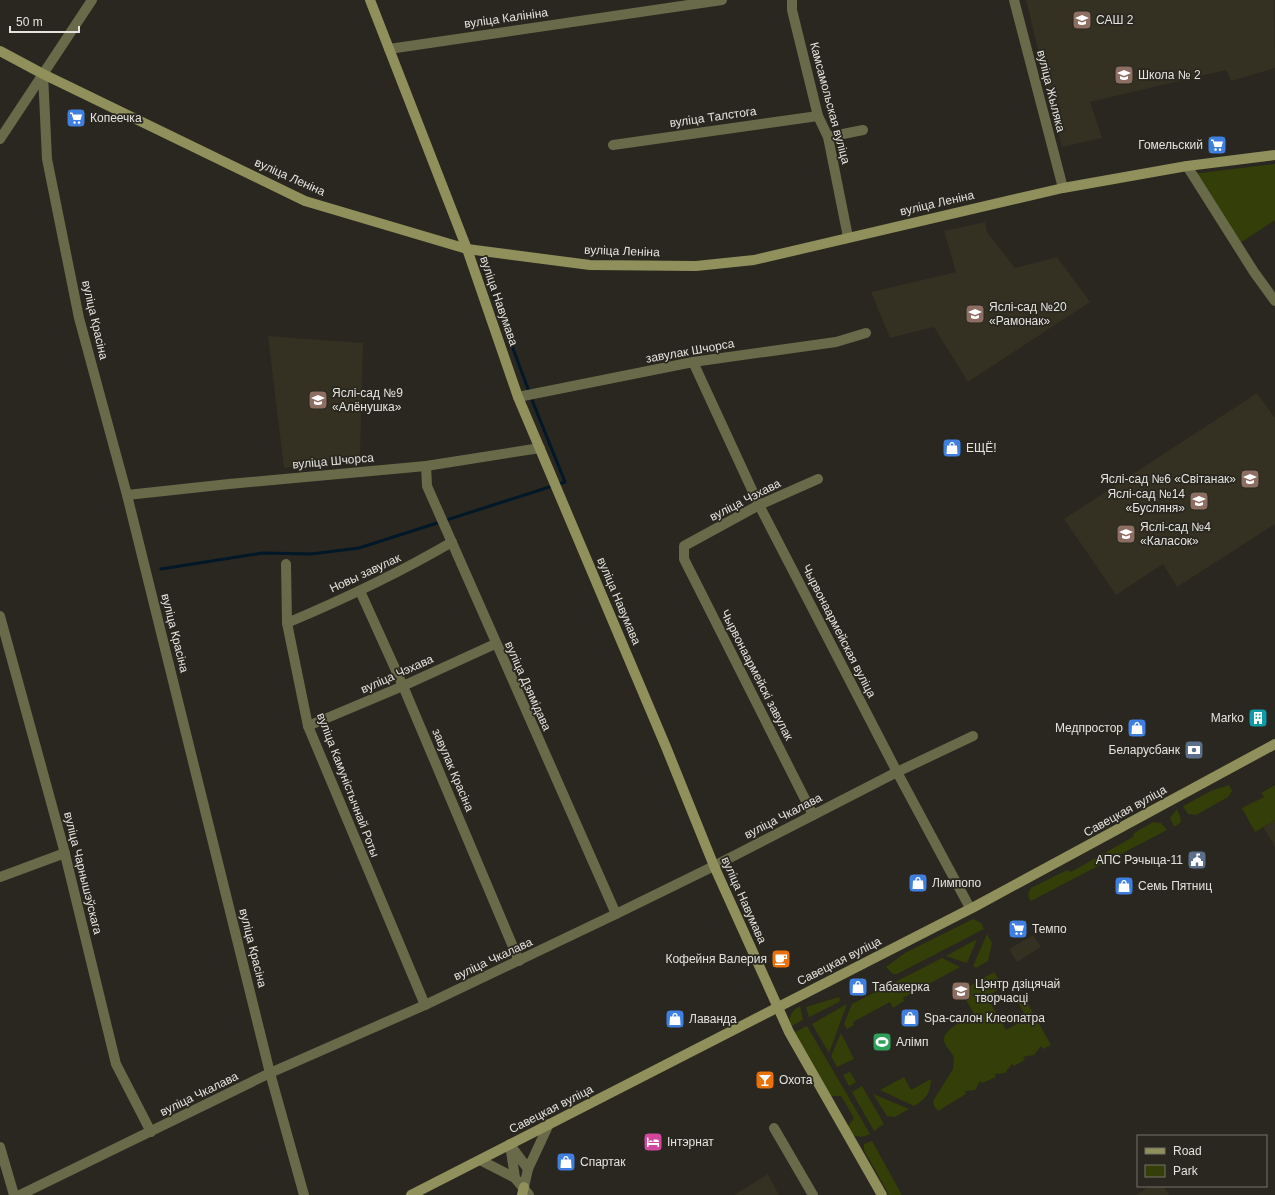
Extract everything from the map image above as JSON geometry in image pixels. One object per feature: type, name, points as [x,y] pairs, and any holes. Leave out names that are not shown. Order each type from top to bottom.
[{"type":"street","points":[[0,139],[92,0]]},
{"type":"street","name":"вуліца Навумава","points":[[370,0],[467,249],[518,397],[663,739],[714,866],[789,1032],[882,1195]]},
{"type":"street","name":"вуліца Калініна","points":[[389,49],[722,0]]},
{"type":"street","name":"Камсамольская вуліца","points":[[792,0],[792,10],[818,116],[828,136],[848,237]]},
{"type":"street","name":"вуліца Жыляка","points":[[1014,0],[1063,188]]},
{"type":"street","name":"вуліца Леніна","points":[[0,52],[305,201],[467,249],[590,265],[696,266],[754,260],[1063,188],[1187,166],[1275,155]]},
{"type":"street","name":"вуліца Красіна","points":[[43,74],[47,159],[79,318],[127,495],[270,1073],[304,1195]]},
{"type":"street","name":"вуліца Талстога","points":[[613,145],[818,116]]},
{"type":"street","points":[[828,136],[863,130]]},
{"type":"street","points":[[1187,166],[1254,272],[1275,300]]},
{"type":"street","name":"завулак Шчорса","points":[[518,397],[693,362],[836,342],[866,333]]},
{"type":"street","name":"Чырвонаармейская вуліца","points":[[693,362],[759,505],[897,772],[970,908]]},
{"type":"street","name":"вуліца Шчорса","points":[[127,495],[426,466],[540,448]]},
{"type":"street","name":"вуліца Дзямідава","points":[[426,466],[427,486],[495,644],[616,914]]},
{"type":"street","name":"вуліца Чэхава","points":[[684,546],[759,505],[818,479]]},
{"type":"street","name":"Новы завулак","points":[[287,624],[360,592],[452,542]]},
{"type":"street","name":"Чырвонаармейскі завулак","points":[[684,546],[684,559],[813,815]]},
{"type":"street","name":"вуліца Камуністычнай Роты","points":[[286,564],[287,624],[308,726],[425,1005]]},
{"type":"street","name":"завулак Красіна","points":[[360,592],[403,686],[519,961]]},
{"type":"street","name":"вуліца Чарнышэўскага","points":[[0,616],[65,853],[116,1064],[151,1132]]},
{"type":"street","name":"вуліца Чэхава","points":[[308,726],[403,686],[495,644]]},
{"type":"street","name":"вуліца Чкалава","points":[[20,1195],[270,1073],[425,1005],[519,961],[714,866],[897,772],[973,736]]},
{"type":"street","name":"Савецкая вуліца","points":[[412,1195],[778,1009],[970,908],[1275,744]]},
{"type":"street","points":[[0,877],[65,853]]},
{"type":"street","points":[[525,1192],[528,1169],[550,1124]]},
{"type":"street","points":[[774,1128],[813,1195]]},
{"type":"street","points":[[510,1144],[528,1169]]},
{"type":"street","points":[[510,1144],[515,1178],[525,1192]]},
{"type":"street","points":[[0,1147],[14,1195]]},
{"type":"street","points":[[480,1160],[515,1178]]},
{"type":"shaded area","name":"Школа № 2","points":[[1026,0],[1274,0],[1275,68],[1231,81],[1226,70],[1090,102],[1102,138],[1062,147]]},
{"type":"shaded area","name":"Яслі-сад №20 «Рамонак»","points":[[985,222],[987,232],[1015,268],[1057,257],[1090,302],[968,382],[934,327],[890,338],[871,292],[956,272],[944,231]]},
{"type":"shaded area","name":"Яслі-сад №9 «Алёнушка»","points":[[268,336],[363,343],[360,456],[284,468]]},
{"type":"shaded area","points":[[1257,393],[1275,418],[1275,524],[1177,587],[1163,564],[1116,595],[1064,519]]},
{"type":"shaded area","points":[[1275,820],[1275,847],[1263,827]]},
{"type":"shaded area","points":[[1033,935],[1041,947],[1017,962],[1009,949]]},
{"type":"shaded area","points":[[768,1174],[779,1195],[734,1195]]},
{"type":"shaded area","points":[[1148,1187],[1164,1187],[1169,1195],[1136,1195]]},
{"type":"green space","points":[[1275,164],[1275,220],[1237,245],[1192,174]]},
{"type":"green space","points":[[1229,785],[1232,791],[1228,797],[1196,815],[1188,814],[1183,806],[1211,791]]},
{"type":"green space","points":[[1275,785],[1275,820],[1255,832],[1242,808],[1264,797],[1261,793]]},
{"type":"green space","points":[[1177,809],[1181,822],[1174,827],[1170,818]]},
{"type":"green space","points":[[1153,822],[1161,823],[1167,830],[1031,901],[1029,898],[1028,894],[1031,888],[1067,870],[1071,872],[1133,837],[1134,833]]},
{"type":"green space","points":[[973,919],[981,923],[984,929],[897,974],[893,974],[886,967],[905,953]]},
{"type":"green space","points":[[987,934],[992,943],[988,961],[976,968],[973,966]]},
{"type":"green space","points":[[977,939],[967,963],[946,956]]},
{"type":"green space","points":[[942,958],[960,967],[903,998],[904,1001],[893,1008],[890,1002],[853,1022],[854,1025],[847,1029],[844,1024],[852,1004]]},
{"type":"green space","points":[[994,972],[1003,986],[987,997],[1006,1030],[1027,1018],[1017,1001],[1024,997],[1051,1045],[1043,1049],[1041,1046],[1034,1055],[1023,1057],[1025,1060],[1014,1066],[1012,1064],[1005,1073],[995,1074],[996,1077],[982,1083],[980,1081],[975,1090],[965,1091],[966,1094],[938,1111],[934,1106],[933,1101],[953,1069],[954,1057],[944,1041],[944,1037],[955,1025],[974,1014],[961,991]]},
{"type":"green space","points":[[839,997],[839,1002],[809,1017],[806,1007]]},
{"type":"green space","points":[[847,1004],[829,1053],[812,1024]]},
{"type":"green space","points":[[800,1006],[803,1020],[790,1027],[789,1020],[791,1015],[794,1010]]},
{"type":"green space","points":[[807,1026],[870,1134],[861,1137],[852,1134],[848,1126],[854,1118],[841,1096],[829,1096],[793,1033]]},
{"type":"green space","points":[[841,1033],[854,1059],[837,1067],[831,1056]]},
{"type":"green space","points":[[850,1072],[856,1082],[849,1086],[843,1075]]},
{"type":"green space","points":[[904,1077],[911,1090],[931,1079],[929,1092],[922,1101],[914,1106],[880,1090]]},
{"type":"green space","points":[[862,1086],[884,1124],[874,1131],[852,1092]]},
{"type":"green space","points":[[873,1094],[909,1109],[895,1117],[887,1116]]},
{"type":"green space","points":[[872,1141],[902,1195],[889,1195],[864,1150],[864,1144]]},
{"type":"waterway","points":[[161,569],[263,553],[311,554],[359,548],[565,482],[534,405],[482,265]]},
{"type":"place","name":"САШ 2","points":[[1082,20]]},
{"type":"place","name":"Школа № 2","points":[[1124,75]]},
{"type":"place","name":"Копеечка","points":[[76,118]]},
{"type":"place","name":"Гомельский","points":[[1217,145]]},
{"type":"place","name":"Яслі-сад №20 «Рамонак»","points":[[975,314]]},
{"type":"place","name":"Яслі-сад №9 «Алёнушка»","points":[[318,400]]},
{"type":"place","name":"ЕЩЁ!","points":[[952,448]]},
{"type":"place","name":"Яслі-сад №6 «Світанак»","points":[[1250,479]]},
{"type":"place","name":"Яслі-сад №14 «Бусляня»","points":[[1199,501]]},
{"type":"place","name":"Яслі-сад №4 «Каласок»","points":[[1126,534]]},
{"type":"place","name":"Marko","points":[[1258,718]]},
{"type":"place","name":"Медпростор","points":[[1137,728]]},
{"type":"place","name":"Беларусбанк","points":[[1194,750]]},
{"type":"place","name":"АПС Рэчыца-11","points":[[1197,860]]},
{"type":"place","name":"Лимпопо","points":[[918,883]]},
{"type":"place","name":"Семь Пятниц","points":[[1124,886]]},
{"type":"place","name":"Темпо","points":[[1018,929]]},
{"type":"place","name":"Кофейня Валерия","points":[[781,959]]},
{"type":"place","name":"Табакерка","points":[[858,987]]},
{"type":"place","name":"Цэнтр дзіцячай творчасці","points":[[961,991]]},
{"type":"place","name":"Spa-салон Клеопатра","points":[[910,1018]]},
{"type":"place","name":"Лаванда","points":[[675,1019]]},
{"type":"place","name":"Алімп","points":[[882,1042]]},
{"type":"place","name":"Охота","points":[[765,1080]]},
{"type":"place","name":"Інтэрнат","points":[[653,1142]]},
{"type":"place","name":"Спартак","points":[[566,1162]]}]
